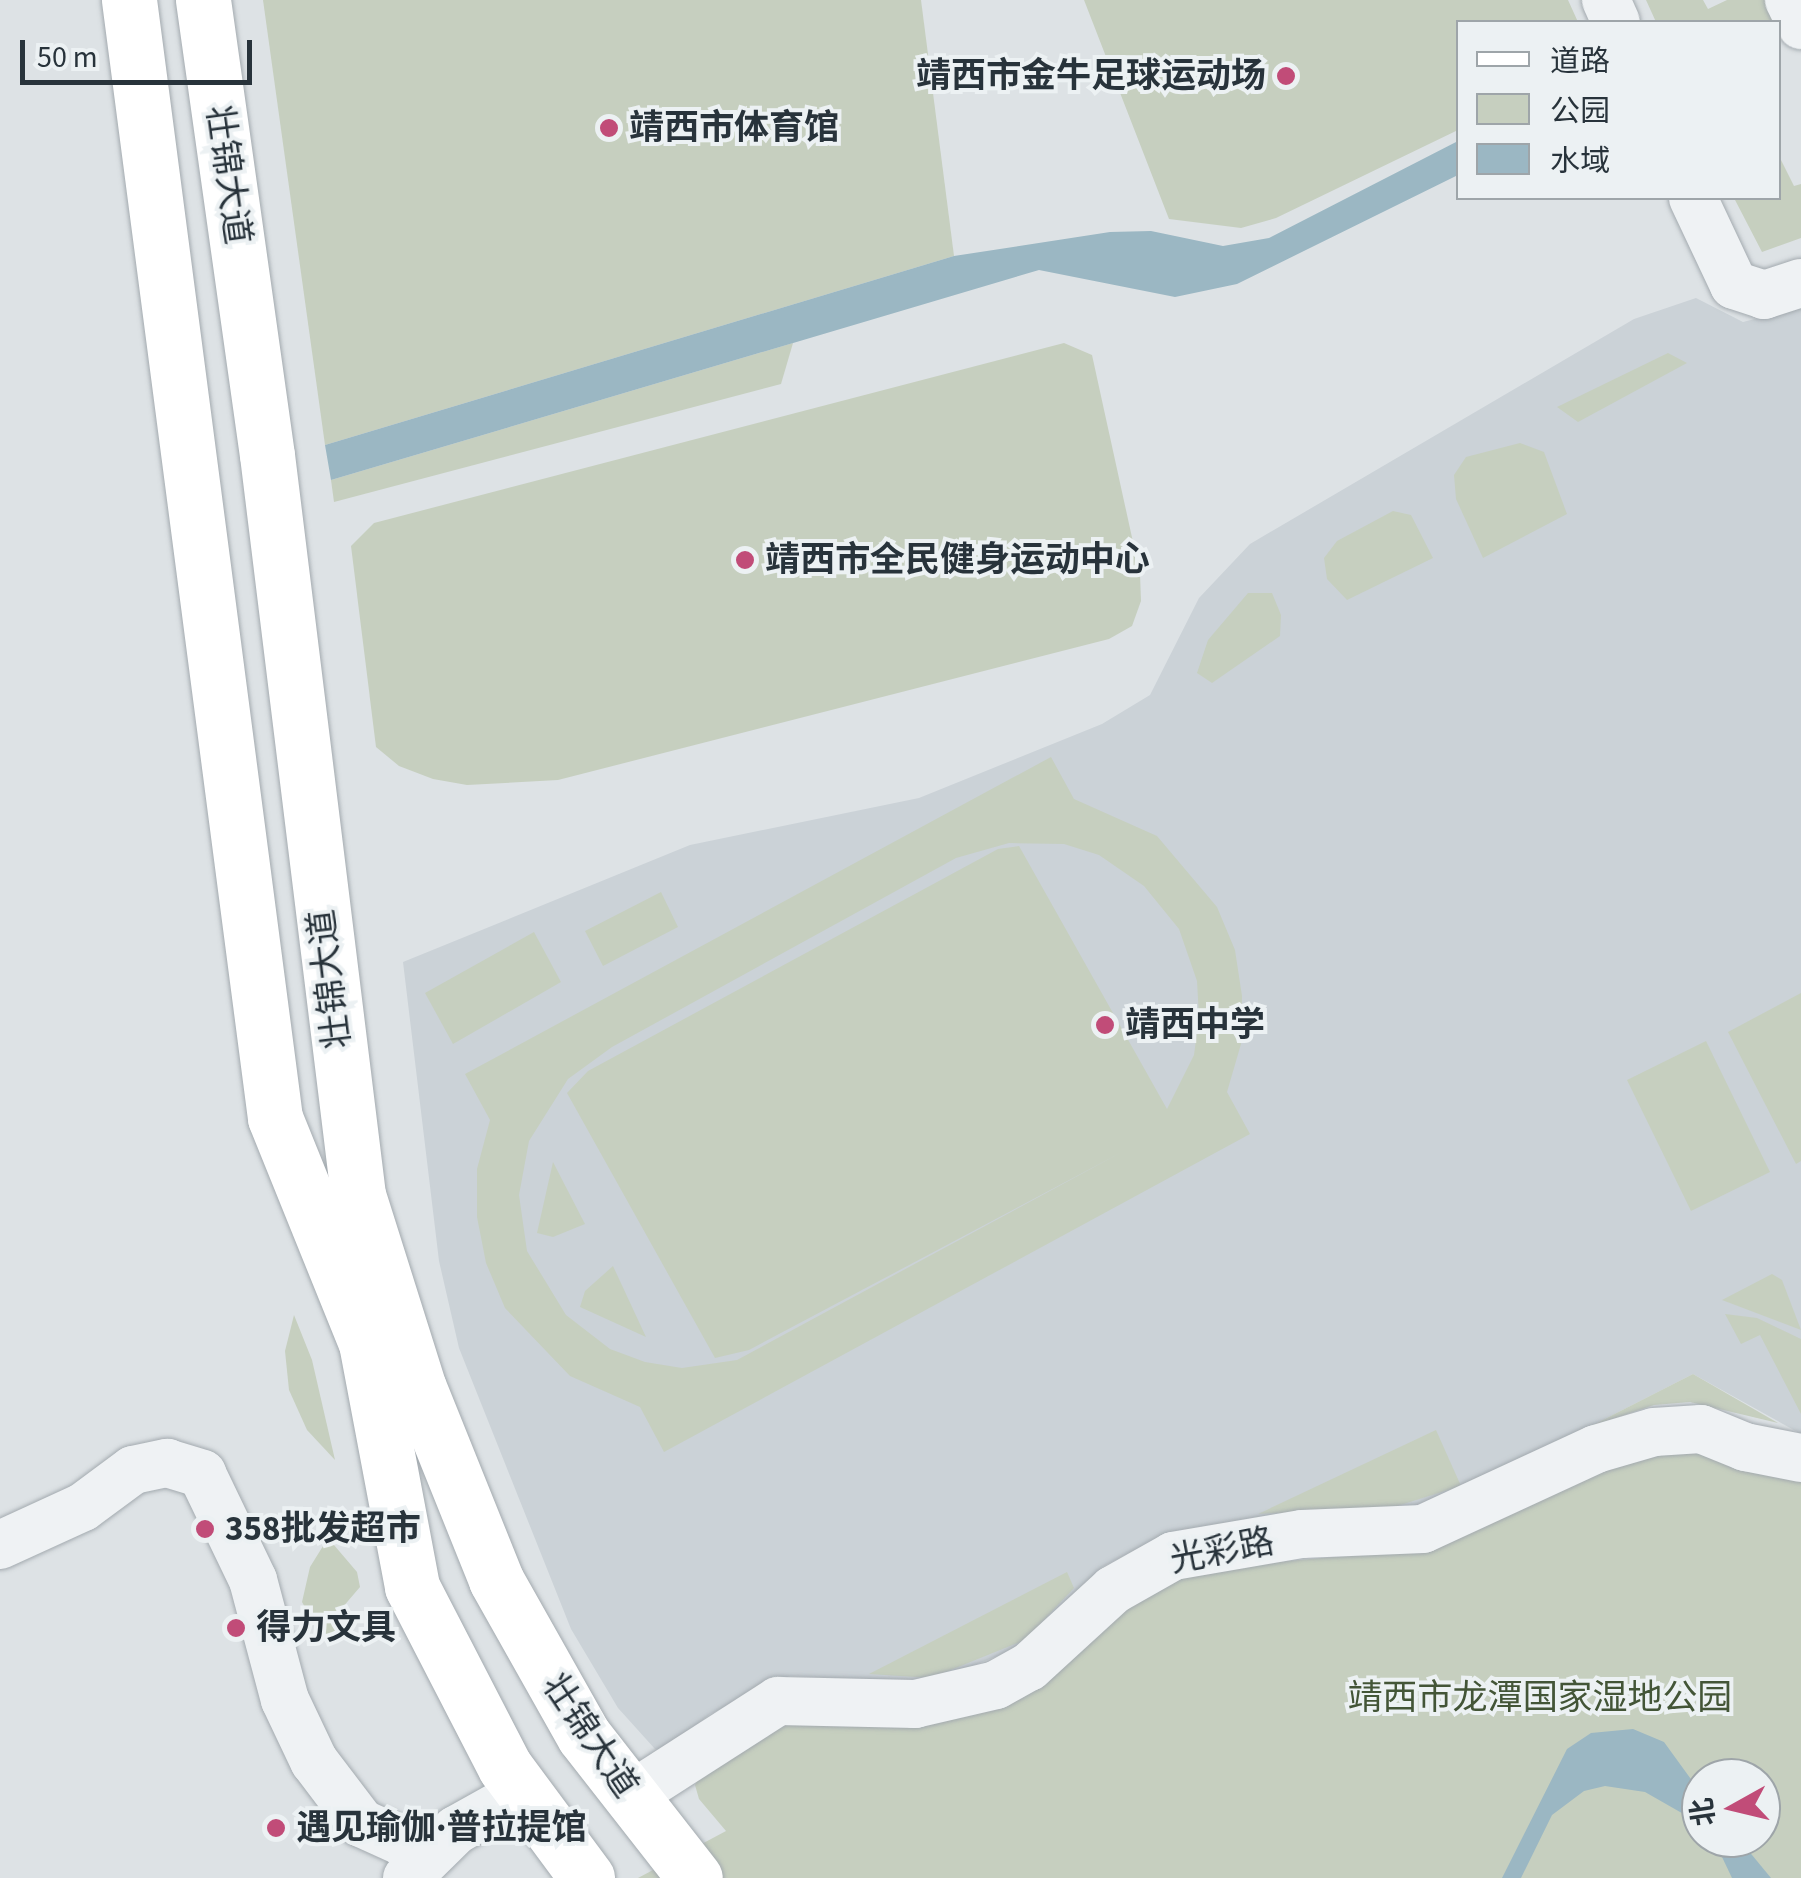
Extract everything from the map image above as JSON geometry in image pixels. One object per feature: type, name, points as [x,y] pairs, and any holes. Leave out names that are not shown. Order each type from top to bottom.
[{"type":"main road","name":"壮锦大道","points":[[129,0],[274,1118],[366,1344],[412,1587],[522,1793],[587,1878]]},
{"type":"main road","name":"壮锦大道","points":[[203,0],[267,455],[358,1195],[419,1388],[496,1580],[584,1736],[694,1878]]},
{"type":"street","points":[[1790,0],[1801,25]]},
{"type":"street","points":[[1694,200],[1734,285],[1764,295],[1801,283]]},
{"type":"street","points":[[1715,200],[1746,266],[1761,273],[1801,259]]},
{"type":"street","name":"光彩路","points":[[630,1796],[778,1700],[915,1704],[996,1685],[1029,1667],[1113,1590],[1173,1556],[1302,1534],[1423,1530],[1596,1449],[1654,1432],[1701,1430],[1745,1447],[1801,1458]]},
{"type":"street","points":[[0,1544],[83,1507],[133,1470],[166,1462],[202,1474],[252,1580],[285,1700],[314,1761],[361,1824],[403,1842],[413,1869],[483,1810],[522,1793]]},
{"type":"shaded area","name":"靖西中学","points":[[1696,298],[1743,322],[1801,307],[1801,1434],[1693,1374],[1460,1493],[1412,1508],[1158,1538],[1102,1567],[1029,1643],[933,1682],[790,1676],[710,1714],[665,1751],[655,1749],[618,1708],[571,1629],[459,1348],[439,1261],[403,962],[690,845],[919,798],[1102,724],[1150,695],[1199,598],[1250,544],[1634,319]]},
{"type":"green space","name":"靖西市体育馆","points":[[263,0],[921,0],[954,256],[325,445]]},
{"type":"green space","name":"靖西市金牛足球运动场","points":[[1084,0],[1568,0],[1577,20],[1456,20],[1456,131],[1276,218],[1241,228],[1169,219]]},
{"type":"green space","points":[[1646,0],[1703,0],[1708,9],[1727,0],[1770,0],[1779,20],[1655,20]]},
{"type":"green space","points":[[1781,160],[1794,186],[1801,184],[1801,238],[1762,252],[1735,200],[1781,200]]},
{"type":"green space","points":[[793,343],[781,384],[334,502],[331,480]]},
{"type":"green space","name":"靖西市全民健身运动中心","points":[[1064,343],[1092,355],[1140,574],[1141,601],[1132,626],[1109,639],[558,780],[467,785],[433,779],[399,766],[376,747],[351,546],[374,523]]},
{"type":"green space","points":[[1668,353],[1687,363],[1578,422],[1557,407]]},
{"type":"green space","points":[[1520,443],[1544,452],[1567,514],[1483,558],[1456,499],[1454,475],[1466,457]]},
{"type":"green space","points":[[1393,511],[1411,515],[1433,558],[1347,600],[1327,579],[1324,558],[1337,541]]},
{"type":"green space","points":[[1248,593],[1272,593],[1281,615],[1280,636],[1212,683],[1197,673],[1208,640]]},
{"type":"green space","points":[[1051,757],[1074,799],[1157,836],[1217,907],[1235,950],[1242,996],[1241,1044],[1227,1092],[1250,1134],[664,1452],[640,1407],[570,1376],[505,1308],[486,1263],[477,1217],[477,1169],[490,1120],[465,1074]],"holes":[[[1009,843],[1064,844],[1099,855],[1144,886],[1179,929],[1197,981],[1199,1017],[1194,1055],[1167,1109],[1019,846],[998,849],[588,1071],[567,1093],[715,1358],[749,1350],[1122,1152],[737,1360],[682,1368],[645,1362],[610,1349],[566,1315],[527,1251],[519,1195],[529,1141],[568,1079],[612,1047],[956,858]]]},
{"type":"green space","points":[[661,892],[678,927],[603,966],[585,931]]},
{"type":"green space","points":[[534,932],[561,982],[453,1044],[425,993]]},
{"type":"green space","points":[[1801,993],[1801,1161],[1796,1164],[1728,1032]]},
{"type":"green space","points":[[1706,1041],[1770,1172],[1691,1211],[1627,1080]]},
{"type":"green space","points":[[553,1162],[585,1224],[553,1237],[537,1233]]},
{"type":"green space","points":[[613,1266],[646,1337],[580,1307],[585,1291]]},
{"type":"green space","points":[[1772,1274],[1782,1280],[1801,1330],[1722,1300]]},
{"type":"green space","points":[[1725,1314],[1757,1318],[1801,1339],[1801,1414],[1760,1335],[1741,1344]]},
{"type":"green space","points":[[294,1315],[312,1360],[335,1460],[307,1430],[289,1390],[285,1351]]},
{"type":"green space","points":[[1693,1374],[1778,1423],[1690,1402],[1654,1405],[1589,1427]]},
{"type":"green space","points":[[1436,1430],[1461,1486],[1394,1507],[1258,1514]]},
{"type":"green space","name":"靖西市龙潭国家湿地公园","points":[[1671,1445],[1801,1475],[1801,1878],[638,1878],[726,1831],[699,1799],[695,1785],[702,1772],[787,1721],[870,1725],[1115,1613],[1163,1582],[1208,1568],[1415,1550],[1616,1460]]},
{"type":"green space","points":[[328,1538],[357,1572],[360,1587],[342,1608],[337,1643],[315,1625],[302,1602],[310,1567]]},
{"type":"green space","points":[[1067,1572],[1074,1588],[1025,1640],[931,1678],[869,1674]]},
{"type":"water","points":[[1456,142],[1456,176],[1237,284],[1175,297],[1039,270],[331,480],[325,445],[954,256],[1110,232],[1151,231],[1223,246],[1269,238]]},
{"type":"water","points":[[1633,1729],[1664,1742],[1681,1765],[1681,1813],[1645,1792],[1605,1786],[1584,1791],[1552,1815],[1521,1878],[1502,1878],[1567,1749],[1591,1733]]},
{"type":"water","points":[[1722,1858],[1754,1858],[1771,1878],[1732,1878]]},
{"type":"place","name":"靖西市金牛足球运动场","points":[[1286,76]]},
{"type":"place","name":"靖西市体育馆","points":[[609,128]]},
{"type":"place","name":"靖西市全民健身运动中心","points":[[745,560]]},
{"type":"place","name":"靖西中学","points":[[1105,1025]]},
{"type":"place","name":"358批发超市","points":[[205,1529]]},
{"type":"place","name":"得力文具","points":[[236,1628]]},
{"type":"place","name":"遇见瑜伽·普拉提馆","points":[[276,1828]]}]
